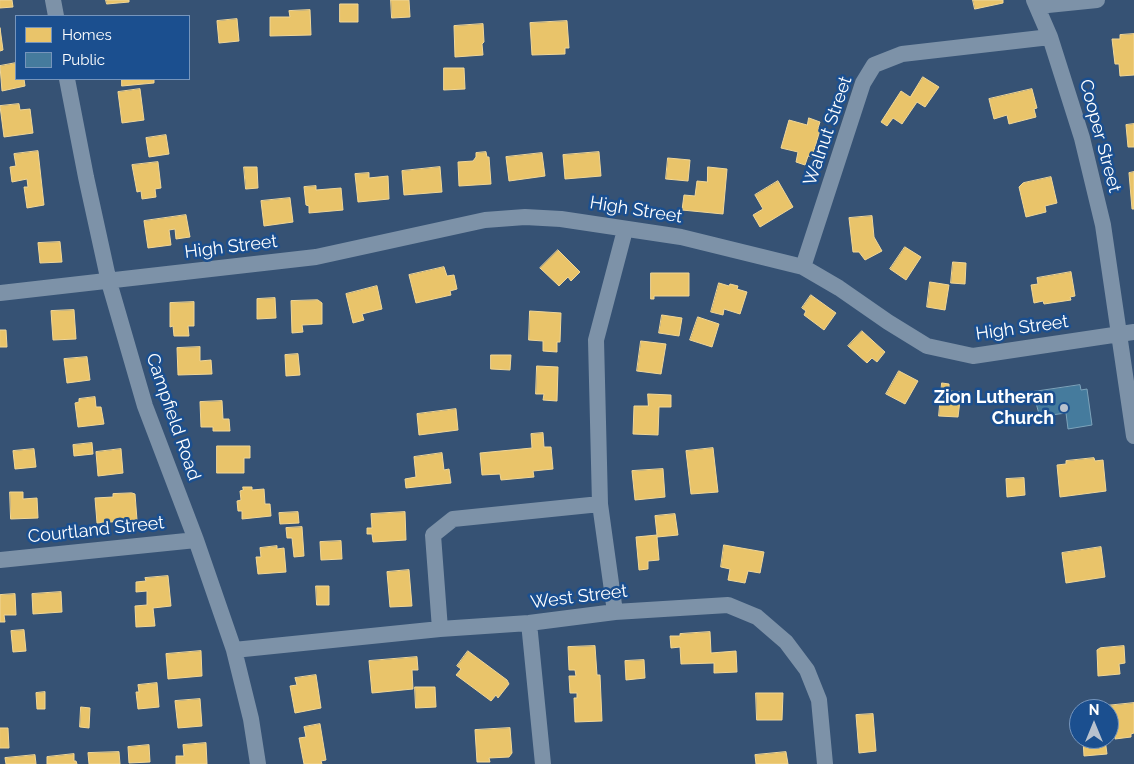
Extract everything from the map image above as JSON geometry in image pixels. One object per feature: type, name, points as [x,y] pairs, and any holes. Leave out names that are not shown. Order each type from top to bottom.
[{"type":"street","points":[[53,0],[56,15]]},
{"type":"street","points":[[1036,3],[1097,0]]},
{"type":"street","name":"Cooper Street","points":[[1036,3],[1050,37],[1082,138],[1101,215],[1127,333],[1134,436]]},
{"type":"street","name":"Walnut Street","points":[[803,267],[863,84],[874,65],[902,54],[1050,37]]},
{"type":"street","name":"Campfield Road","points":[[67,80],[109,282],[145,406],[196,540],[234,650],[258,764]]},
{"type":"street","name":"High Street","points":[[0,293],[316,257],[485,220],[525,217],[561,219],[625,230],[681,236],[803,267],[839,288],[927,346],[973,356],[1127,333]]},
{"type":"street","points":[[615,612],[600,504],[596,340],[625,230]]},
{"type":"street","points":[[440,629],[433,536],[453,519],[600,504]]},
{"type":"street","name":"Courtland Street","points":[[0,560],[196,540]]},
{"type":"street","name":"West Street","points":[[234,650],[440,629],[529,623],[615,612],[728,605],[757,617],[786,642],[807,670],[820,700],[825,764]]},
{"type":"street","points":[[529,623],[543,764]]},
{"type":"building: Homes","points":[[0,0],[12,0],[13,7],[0,8]]},
{"type":"building: Homes","points":[[106,0],[129,0],[129,2],[107,4]]},
{"type":"building: Homes","points":[[391,0],[409,0],[410,17],[392,18]]},
{"type":"building: Homes","points":[[973,0],[1003,0],[1003,3],[975,9]]},
{"type":"building: Homes","points":[[340,4],[358,4],[358,22],[340,22]]},
{"type":"building: Homes","points":[[310,10],[311,35],[270,36],[270,17],[290,17],[289,11]]},
{"type":"building: Homes","points":[[237,19],[239,41],[219,43],[217,21]]},
{"type":"building: Homes","points":[[567,21],[569,48],[565,48],[565,54],[532,55],[530,23]]},
{"type":"building: Homes","points":[[483,24],[483,55],[455,57],[454,26]]},
{"type":"building: Homes","points":[[0,28],[3,50],[0,51]]},
{"type":"building: Homes","points":[[1134,34],[1134,75],[1120,76],[1119,64],[1115,64],[1112,39],[1120,39],[1120,35]]},
{"type":"building: Homes","points":[[15,63],[15,80],[24,80],[25,86],[2,91],[0,66]]},
{"type":"building: Homes","points":[[444,68],[464,68],[465,89],[444,90]]},
{"type":"building: Homes","points":[[923,77],[939,87],[925,107],[917,102],[902,124],[893,118],[887,126],[881,122],[901,91],[910,97]]},
{"type":"building: Homes","points":[[122,80],[154,80],[154,83],[122,86]]},
{"type":"building: Homes","points":[[140,89],[144,120],[122,123],[118,92]]},
{"type":"building: Homes","points":[[1032,89],[1037,108],[1034,109],[1036,117],[1009,124],[1007,115],[994,119],[989,99]]},
{"type":"building: Homes","points":[[19,104],[20,110],[30,109],[33,133],[4,137],[0,106]]},
{"type":"building: Homes","points":[[809,118],[820,122],[818,128],[820,130],[812,157],[808,156],[805,165],[796,162],[798,152],[781,148],[789,120],[807,125]]},
{"type":"building: Homes","points":[[1134,124],[1134,147],[1128,147],[1126,125]]},
{"type":"building: Homes","points":[[166,135],[169,154],[149,157],[146,138]]},
{"type":"building: Homes","points":[[38,151],[44,205],[27,208],[24,187],[28,187],[27,179],[12,182],[10,167],[16,166],[14,154]]},
{"type":"building: Homes","points":[[486,152],[487,157],[489,157],[491,184],[459,186],[458,162],[473,161],[476,153]]},
{"type":"building: Homes","points":[[599,152],[601,176],[565,179],[563,155]]},
{"type":"building: Homes","points":[[542,153],[545,176],[509,181],[506,157]]},
{"type":"building: Homes","points":[[668,158],[690,160],[688,181],[666,179]]},
{"type":"building: Homes","points":[[158,162],[161,188],[155,189],[156,197],[142,199],[141,191],[137,192],[132,165]]},
{"type":"building: Homes","points":[[244,167],[257,167],[258,188],[246,189]]},
{"type":"building: Homes","points":[[440,167],[442,192],[404,195],[402,171]]},
{"type":"building: Homes","points":[[708,167],[727,169],[723,214],[682,210],[684,195],[695,196],[697,181],[707,182]]},
{"type":"building: Homes","points":[[1134,172],[1134,209],[1132,209],[1129,173]]},
{"type":"building: Homes","points":[[369,173],[369,178],[388,176],[389,199],[358,202],[355,174]]},
{"type":"building: Homes","points":[[1051,177],[1057,203],[1045,206],[1046,212],[1026,217],[1019,187],[1023,183]]},
{"type":"building: Homes","points":[[778,181],[793,207],[760,227],[753,215],[763,209],[755,195]]},
{"type":"building: Homes","points":[[316,186],[316,190],[341,188],[343,210],[309,213],[304,187]]},
{"type":"building: Homes","points":[[290,198],[293,222],[264,226],[261,201]]},
{"type":"building: Homes","points":[[186,215],[190,237],[176,239],[175,229],[169,230],[171,245],[148,248],[144,221]]},
{"type":"building: Homes","points":[[872,216],[874,237],[882,251],[865,260],[859,252],[853,252],[849,218]]},
{"type":"building: Homes","points":[[60,242],[62,262],[40,263],[38,243]]},
{"type":"building: Homes","points":[[905,247],[921,257],[906,280],[890,269]]},
{"type":"building: Homes","points":[[558,250],[580,272],[571,281],[568,277],[559,286],[540,268]]},
{"type":"building: Homes","points":[[953,262],[966,263],[965,284],[951,283]]},
{"type":"building: Homes","points":[[444,267],[447,276],[454,275],[457,289],[450,291],[451,295],[416,303],[409,275]]},
{"type":"building: Homes","points":[[1071,272],[1075,296],[1070,297],[1071,300],[1044,304],[1043,301],[1034,303],[1031,285],[1038,284],[1037,278]]},
{"type":"building: Homes","points":[[651,273],[689,273],[689,296],[654,296],[654,299],[651,299]]},
{"type":"building: Homes","points":[[930,282],[949,285],[945,310],[927,307]]},
{"type":"building: Homes","points":[[719,283],[738,286],[737,289],[747,292],[740,314],[724,309],[723,315],[711,312]]},
{"type":"building: Homes","points":[[377,286],[382,309],[362,314],[364,320],[353,323],[346,294]]},
{"type":"building: Homes","points":[[811,295],[836,313],[824,330],[804,315],[806,311],[802,308]]},
{"type":"building: Homes","points":[[275,298],[276,318],[257,319],[257,299]]},
{"type":"building: Homes","points":[[318,300],[322,303],[322,324],[302,325],[303,332],[292,333],[291,301]]},
{"type":"building: Homes","points":[[194,302],[194,326],[188,326],[189,336],[174,336],[173,326],[170,327],[170,303]]},
{"type":"building: Homes","points":[[74,310],[76,339],[53,340],[51,311]]},
{"type":"building: Homes","points":[[530,311],[561,313],[560,342],[557,342],[557,352],[543,351],[543,341],[529,340]]},
{"type":"building: Homes","points":[[662,315],[682,318],[679,336],[659,333]]},
{"type":"building: Homes","points":[[698,317],[719,324],[712,347],[690,340]]},
{"type":"building: Homes","points":[[0,330],[6,330],[7,347],[0,347]]},
{"type":"building: Homes","points":[[862,331],[885,352],[877,362],[872,358],[867,363],[848,346]]},
{"type":"building: Homes","points":[[641,341],[666,344],[661,374],[637,371]]},
{"type":"building: Homes","points":[[200,347],[200,361],[211,360],[212,374],[178,375],[177,348]]},
{"type":"building: Homes","points":[[298,354],[300,375],[286,376],[285,355]]},
{"type":"building: Homes","points":[[491,355],[511,355],[510,370],[491,369]]},
{"type":"building: Homes","points":[[87,357],[90,380],[67,383],[64,359]]},
{"type":"building: Homes","points":[[537,366],[558,367],[557,401],[543,400],[544,394],[536,394]]},
{"type":"building: Homes","points":[[899,371],[918,381],[905,404],[886,394]]},
{"type":"building: Homes","points":[[942,383],[949,384],[949,391],[961,392],[958,417],[939,416]]},
{"type":"building: Homes","points":[[648,394],[671,395],[671,407],[659,407],[658,435],[633,434],[634,406],[648,406]]},
{"type":"building: Homes","points":[[95,397],[96,407],[101,407],[104,424],[78,427],[75,403],[79,402],[79,399]]},
{"type":"building: Homes","points":[[222,401],[223,419],[229,419],[230,431],[213,431],[213,427],[201,427],[200,402]]},
{"type":"building: Homes","points":[[456,409],[458,430],[419,435],[417,414]]},
{"type":"building: Homes","points":[[543,433],[544,447],[551,447],[553,469],[533,471],[534,477],[501,480],[500,474],[482,475],[480,453],[532,448],[531,434]]},
{"type":"building: Homes","points":[[92,443],[93,454],[74,456],[73,445]]},
{"type":"building: Homes","points":[[217,446],[250,446],[250,458],[244,458],[244,473],[217,473]]},
{"type":"building: Homes","points":[[713,448],[718,492],[691,494],[686,451]]},
{"type":"building: Homes","points":[[34,449],[36,467],[15,469],[13,451]]},
{"type":"building: Homes","points":[[121,449],[123,473],[98,476],[96,452]]},
{"type":"building: Homes","points":[[442,453],[444,470],[449,469],[451,483],[406,488],[405,479],[416,477],[414,457]]},
{"type":"building: Homes","points":[[1094,458],[1095,461],[1103,460],[1106,491],[1060,497],[1057,465],[1066,464],[1066,461]]},
{"type":"building: Homes","points":[[663,469],[665,497],[635,500],[632,471]]},
{"type":"building: Homes","points":[[1024,478],[1025,495],[1007,497],[1006,479]]},
{"type":"building: Homes","points":[[243,487],[252,487],[252,490],[264,489],[265,504],[270,504],[271,516],[242,519],[242,511],[238,511],[237,501],[241,500],[240,491],[243,490]]},
{"type":"building: Homes","points":[[10,492],[23,492],[23,499],[37,498],[38,518],[11,519]]},
{"type":"building: Homes","points":[[113,494],[135,494],[137,520],[97,523],[95,498],[113,497]]},
{"type":"building: Homes","points":[[298,512],[299,523],[280,524],[279,513]]},
{"type":"building: Homes","points":[[405,512],[406,540],[373,542],[372,534],[367,534],[367,528],[372,528],[371,514]]},
{"type":"building: Homes","points":[[675,514],[678,535],[657,537],[659,560],[648,561],[648,569],[639,570],[636,537],[657,535],[655,516]]},
{"type":"building: Homes","points":[[302,527],[304,556],[294,557],[292,538],[287,538],[286,528]]},
{"type":"building: Homes","points":[[341,541],[342,559],[321,560],[320,542]]},
{"type":"building: Homes","points":[[724,545],[764,552],[760,573],[748,571],[745,583],[728,580],[730,569],[721,567]]},
{"type":"building: Homes","points":[[277,546],[277,549],[284,548],[286,572],[258,574],[256,557],[261,557],[260,548]]},
{"type":"building: Homes","points":[[1101,547],[1105,577],[1066,583],[1062,553]]},
{"type":"building: Homes","points":[[409,570],[412,606],[390,607],[387,572]]},
{"type":"building: Homes","points":[[168,576],[171,606],[153,608],[155,626],[136,627],[135,606],[147,605],[147,591],[136,592],[136,582],[146,581],[145,578]]},
{"type":"building: Homes","points":[[316,586],[329,586],[329,605],[317,605]]},
{"type":"building: Homes","points":[[61,592],[62,612],[33,614],[32,594]]},
{"type":"building: Homes","points":[[15,594],[16,615],[4,615],[5,622],[0,622],[0,595]]},
{"type":"building: Homes","points":[[24,630],[26,651],[13,652],[11,631]]},
{"type":"building: Homes","points":[[710,632],[711,653],[736,651],[737,672],[714,673],[714,663],[681,664],[680,647],[671,648],[670,636]]},
{"type":"building: Homes","points":[[595,646],[597,675],[600,675],[602,721],[575,722],[574,698],[577,698],[577,693],[570,693],[569,676],[576,676],[575,670],[569,670],[568,647]]},
{"type":"building: Homes","points":[[1124,646],[1125,663],[1119,664],[1120,674],[1098,676],[1097,650],[1100,648]]},
{"type":"building: Homes","points":[[201,651],[202,676],[168,679],[166,654]]},
{"type":"building: Homes","points":[[468,651],[507,680],[509,684],[498,698],[496,695],[491,701],[456,675],[461,669],[457,666]]},
{"type":"building: Homes","points":[[417,657],[418,670],[412,670],[413,689],[372,693],[369,661]]},
{"type":"building: Homes","points":[[644,660],[645,678],[626,680],[625,661]]},
{"type":"building: Homes","points":[[316,675],[321,708],[295,713],[290,686],[297,685],[295,678]]},
{"type":"building: Homes","points":[[157,683],[159,707],[138,709],[136,692],[139,692],[138,685]]},
{"type":"building: Homes","points":[[415,687],[435,687],[436,707],[416,708]]},
{"type":"building: Homes","points":[[45,692],[45,709],[37,709],[36,693]]},
{"type":"building: Homes","points":[[756,693],[783,693],[782,720],[757,720]]},
{"type":"building: Homes","points":[[200,699],[202,726],[178,728],[175,701]]},
{"type":"building: Homes","points":[[1134,703],[1134,733],[1131,734],[1131,737],[1119,738],[1119,705]]},
{"type":"building: Homes","points":[[81,707],[90,708],[89,728],[80,727]]},
{"type":"building: Homes","points":[[873,714],[876,751],[859,753],[856,715]]},
{"type":"building: Homes","points":[[320,724],[326,760],[321,761],[322,764],[304,764],[299,738],[306,737],[304,727]]},
{"type":"building: Homes","points":[[0,728],[8,728],[9,748],[0,748]]},
{"type":"building: Homes","points":[[510,728],[512,753],[509,757],[489,758],[490,762],[477,762],[475,730]]},
{"type":"building: Homes","points":[[206,743],[207,764],[176,764],[176,756],[184,756],[183,745]]},
{"type":"building: Homes","points":[[149,745],[150,762],[129,763],[128,747]]},
{"type":"building: Homes","points":[[1084,749],[1106,749],[1107,754],[1084,756]]},
{"type":"building: Homes","points":[[119,752],[120,764],[89,764],[88,753]]},
{"type":"building: Homes","points":[[786,752],[788,764],[756,764],[755,755]]},
{"type":"building: Homes","points":[[74,754],[74,761],[77,764],[47,764],[47,757]]},
{"type":"building: Homes","points":[[35,755],[36,764],[6,764],[5,758]]},
{"type":"building: Public","name":"Zion Lutheran Church","points":[[1080,385],[1081,390],[1087,389],[1092,425],[1068,429],[1066,413],[1044,416],[1044,414],[1039,414],[1033,392]]},
{"type":"place","name":"Zion Lutheran Church","points":[[1064,408]]}]
